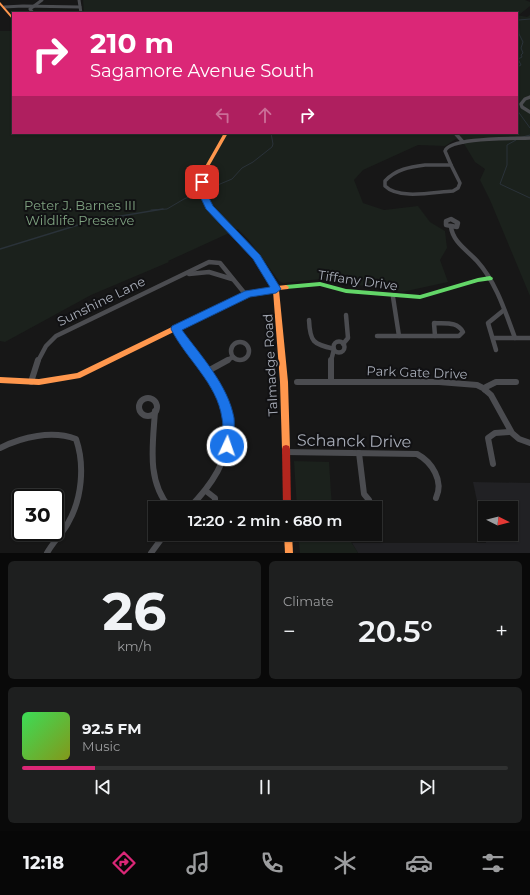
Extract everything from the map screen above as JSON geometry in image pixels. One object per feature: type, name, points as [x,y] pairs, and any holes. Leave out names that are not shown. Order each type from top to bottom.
[{"type":"street","points":[[32,12],[30,9],[42,0]]},
{"type":"street","points":[[79,0],[81,12]]},
{"type":"street","points":[[2,5],[66,8],[80,7]]},
{"type":"street","points":[[2,5],[12,18]]},
{"type":"street","points":[[530,97],[525,99],[521,104],[522,107],[530,112]]},
{"type":"street","name":"Talmadge Road","points":[[225,134],[208,163],[203,176],[202,188],[207,202],[227,227],[256,257],[276,289],[284,382],[287,501]]},
{"type":"street","points":[[456,134],[463,142]]},
{"type":"street","points":[[451,165],[407,168],[388,177],[385,181],[386,186],[390,191],[403,194],[453,191],[458,188],[460,184],[445,151],[450,144],[530,138]]},
{"type":"street","points":[[451,227],[452,235],[478,262],[490,278],[515,338]]},
{"type":"street","name":"Sunshine Lane","points":[[31,382],[40,352],[47,343],[56,336],[209,262],[220,263],[246,295]]},
{"type":"street","name":"Sunshine Lane","points":[[183,274],[209,272],[234,280]]},
{"type":"street","name":"Tiffany Drive","points":[[0,380],[31,382],[65,380],[78,376],[246,295],[292,286],[320,284],[346,291],[393,297],[420,297],[478,280],[490,278]]},
{"type":"street","points":[[393,297],[399,336]]},
{"type":"street","points":[[496,350],[488,323],[504,310]]},
{"type":"street","points":[[331,381],[330,362],[334,349],[333,344],[336,342],[343,344],[348,338],[346,315]]},
{"type":"street","points":[[310,320],[310,337],[312,340],[316,344],[334,349]]},
{"type":"street","points":[[377,336],[386,336],[399,336],[435,336],[459,336],[463,332],[457,324],[434,324],[435,336]]},
{"type":"street","points":[[176,329],[206,372],[221,397],[226,407],[229,432],[224,459],[212,482],[197,501]]},
{"type":"street","points":[[492,338],[530,338]]},
{"type":"street","points":[[206,372],[233,357]]},
{"type":"street","name":"Park Gate Drive","points":[[298,382],[447,382],[474,384],[485,390],[497,402],[509,432]]},
{"type":"street","points":[[485,390],[486,387],[496,382],[516,382]]},
{"type":"street","points":[[155,412],[153,478],[156,491],[164,501]]},
{"type":"street","points":[[493,464],[488,438],[491,434],[496,432],[509,432],[518,439],[530,443]]},
{"type":"street","points":[[0,448],[22,439],[34,437],[67,436],[76,439],[81,463],[81,478],[74,511],[71,518],[47,553]]},
{"type":"street","name":"Schanck Drive","points":[[285,452],[412,453],[426,458],[433,466],[436,472],[439,488],[439,494],[436,498]]},
{"type":"street","points":[[359,453],[364,494],[369,500]]},
{"type":"street","points":[[206,491],[214,498],[214,501]]},
{"type":"street","points":[[151,553],[160,541]]},
{"type":"street","points":[[288,541],[289,553]]},
{"type":"shaded area","points":[[473,482],[530,483],[530,553],[358,553],[352,543],[486,543],[486,541],[518,541],[518,501],[478,501],[478,505]]},
{"type":"green space","points":[[83,0],[525,0],[530,2],[530,6],[520,14],[518,12],[503,10],[508,12],[84,12]]},
{"type":"green space","name":"Peter J. Barnes III Wildlife Preserve","points":[[518,15],[527,17],[530,15],[530,296],[490,200],[480,180],[485,169],[475,162],[463,142],[456,139],[445,146],[418,145],[363,170],[354,180],[363,203],[384,210],[418,206],[430,222],[445,231],[447,248],[440,260],[448,282],[402,292],[321,279],[283,283],[279,281],[248,239],[238,229],[168,261],[169,262],[91,295],[5,342],[0,341],[0,31],[12,31],[12,134],[518,134]]},
{"type":"green space","points":[[294,461],[329,462],[332,501],[297,501]]},
{"type":"green space","points":[[299,541],[350,541],[358,553],[300,553]]},
{"type":"waterway","points":[[519,20],[530,19]]},
{"type":"waterway","points":[[518,20],[519,34],[523,42],[521,48],[523,53],[521,55],[522,57],[518,59]]},
{"type":"waterway","points":[[518,59],[521,65],[518,66]]},
{"type":"waterway","points":[[518,111],[530,128]]},
{"type":"waterway","points":[[161,209],[167,209],[184,199],[232,179],[242,168],[253,162],[272,147],[271,134]]},
{"type":"waterway","points":[[519,138],[530,135]]},
{"type":"waterway","points":[[516,140],[507,145],[507,165],[500,184],[530,198]]},
{"type":"waterway","points":[[0,249],[91,221],[161,209]]},
{"type":"waterway","points":[[151,210],[161,209]]},
{"type":"traffic: fast","points":[[286,287],[320,284],[346,291],[420,297],[478,280],[490,278]]},
{"type":"traffic: slow","points":[[0,3],[12,18]]},
{"type":"traffic: slow","points":[[225,134],[205,170],[202,188],[209,207],[256,257],[276,289],[284,382],[286,449]]},
{"type":"traffic: slow","points":[[0,380],[39,382],[78,376],[248,293],[286,287]]},
{"type":"traffic: slow","points":[[288,541],[289,553]]},
{"type":"traffic: jam","points":[[286,449],[287,501]]},
{"type":"route","points":[[202,182],[203,194],[209,207],[256,257],[267,272],[276,289],[248,293],[176,329],[206,372],[226,407],[229,432],[227,446]]}]
